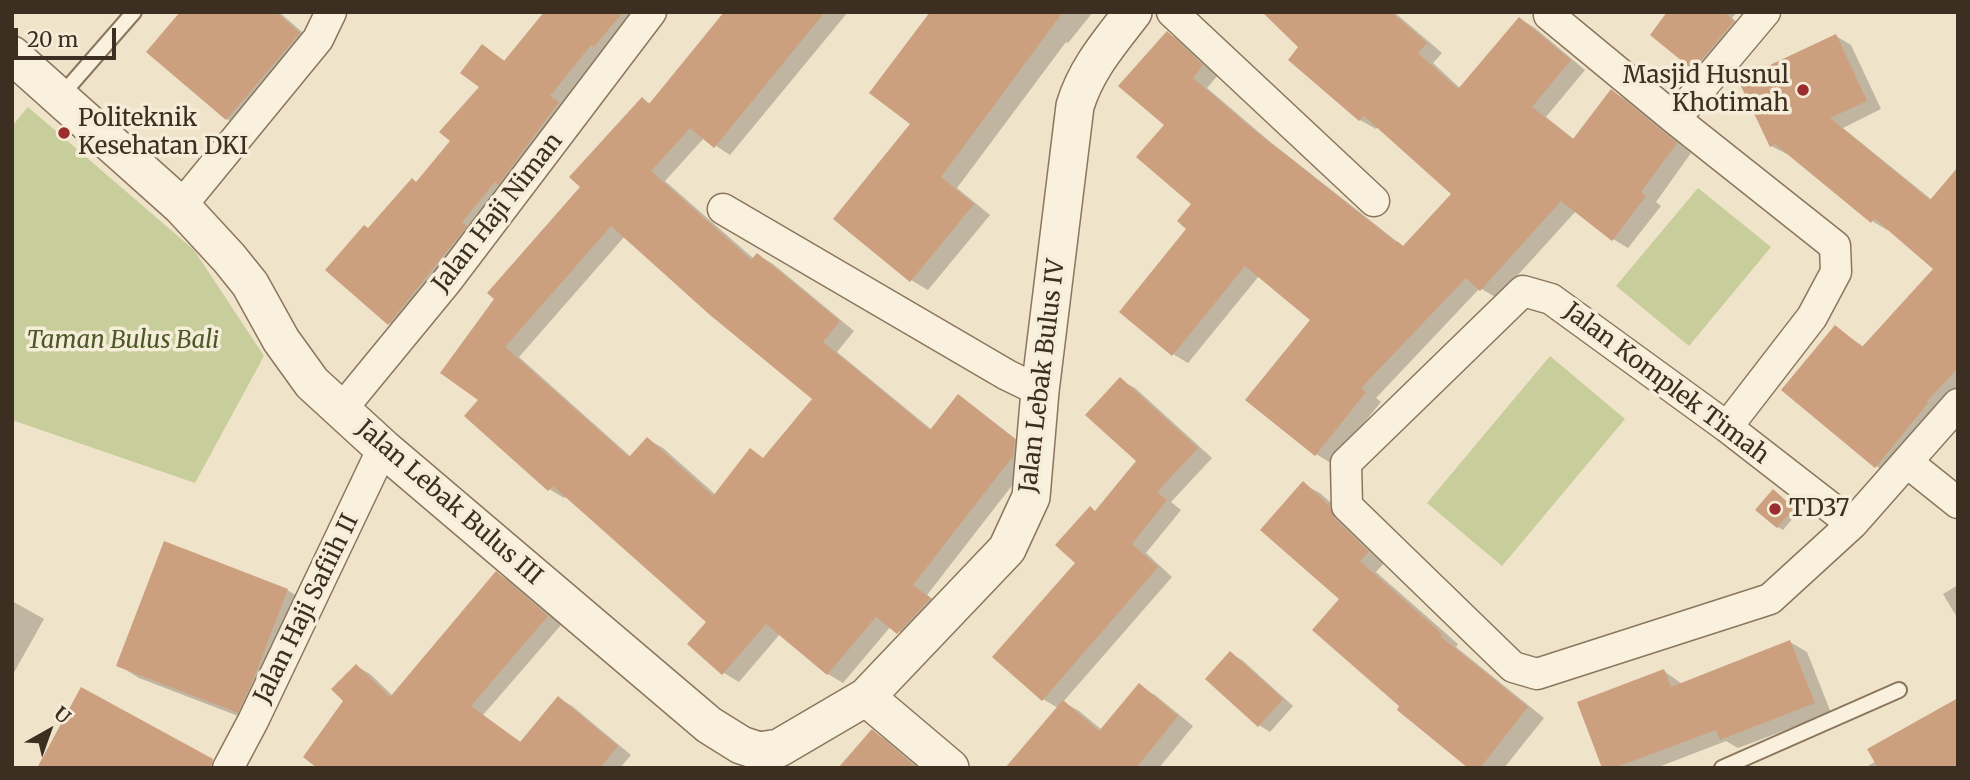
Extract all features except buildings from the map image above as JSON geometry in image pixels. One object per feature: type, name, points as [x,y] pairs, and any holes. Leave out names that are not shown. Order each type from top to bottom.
[{"type":"street","points":[[181,206],[317,38],[331,12]]},
{"type":"street","name":"Jalan Haji Niman","points":[[341,410],[447,281],[651,12]]},
{"type":"street","name":"Jalan Lebak Bulus IV","points":[[866,697],[1007,549],[1031,497],[1040,391],[1075,106],[1091,67],[1133,12]]},
{"type":"street","points":[[1172,12],[1374,201]]},
{"type":"street","points":[[1675,119],[1765,12]]},
{"type":"street","points":[[1549,15],[1835,246],[1836,272],[1812,317],[1727,427]]},
{"type":"street","name":"Jalan Lebak Bulus III","points":[[12,55],[181,206],[229,258],[250,284],[281,340],[312,383],[383,448],[709,725],[733,741],[759,751],[779,748],[866,697]]},
{"type":"street","points":[[723,209],[1007,375],[1040,391]]},
{"type":"street","name":"Jalan Komplek Timah","points":[[1852,524],[1727,427],[1551,299],[1523,291],[1346,463],[1347,506],[1513,667],[1536,674],[1770,599],[1852,524],[1954,418]]},
{"type":"street","name":"Jalan Haji Safiih II","points":[[228,768],[259,709],[383,448]]},
{"type":"street","points":[[1908,463],[1958,503]]},
{"type":"street","points":[[866,697],[950,768]]},
{"type":"lane","points":[[58,98],[134,12]]},
{"type":"lane","points":[[1722,768],[1899,690]]},
{"type":"green space","name":"Taman Bulus Bali","points":[[28,107],[194,250],[264,356],[195,483],[12,420],[12,126]]},
{"type":"green space","points":[[1698,188],[1771,247],[1689,346],[1616,286]]},
{"type":"green space","points":[[1550,356],[1625,419],[1502,566],[1427,503]]},
{"type":"place","name":"Masjid Husnul Khotimah","points":[[1803,90]]},
{"type":"place","name":"Politeknik Kesehatan DKI","points":[[64,133]]},
{"type":"place","name":"TD37","points":[[1775,509]]}]
